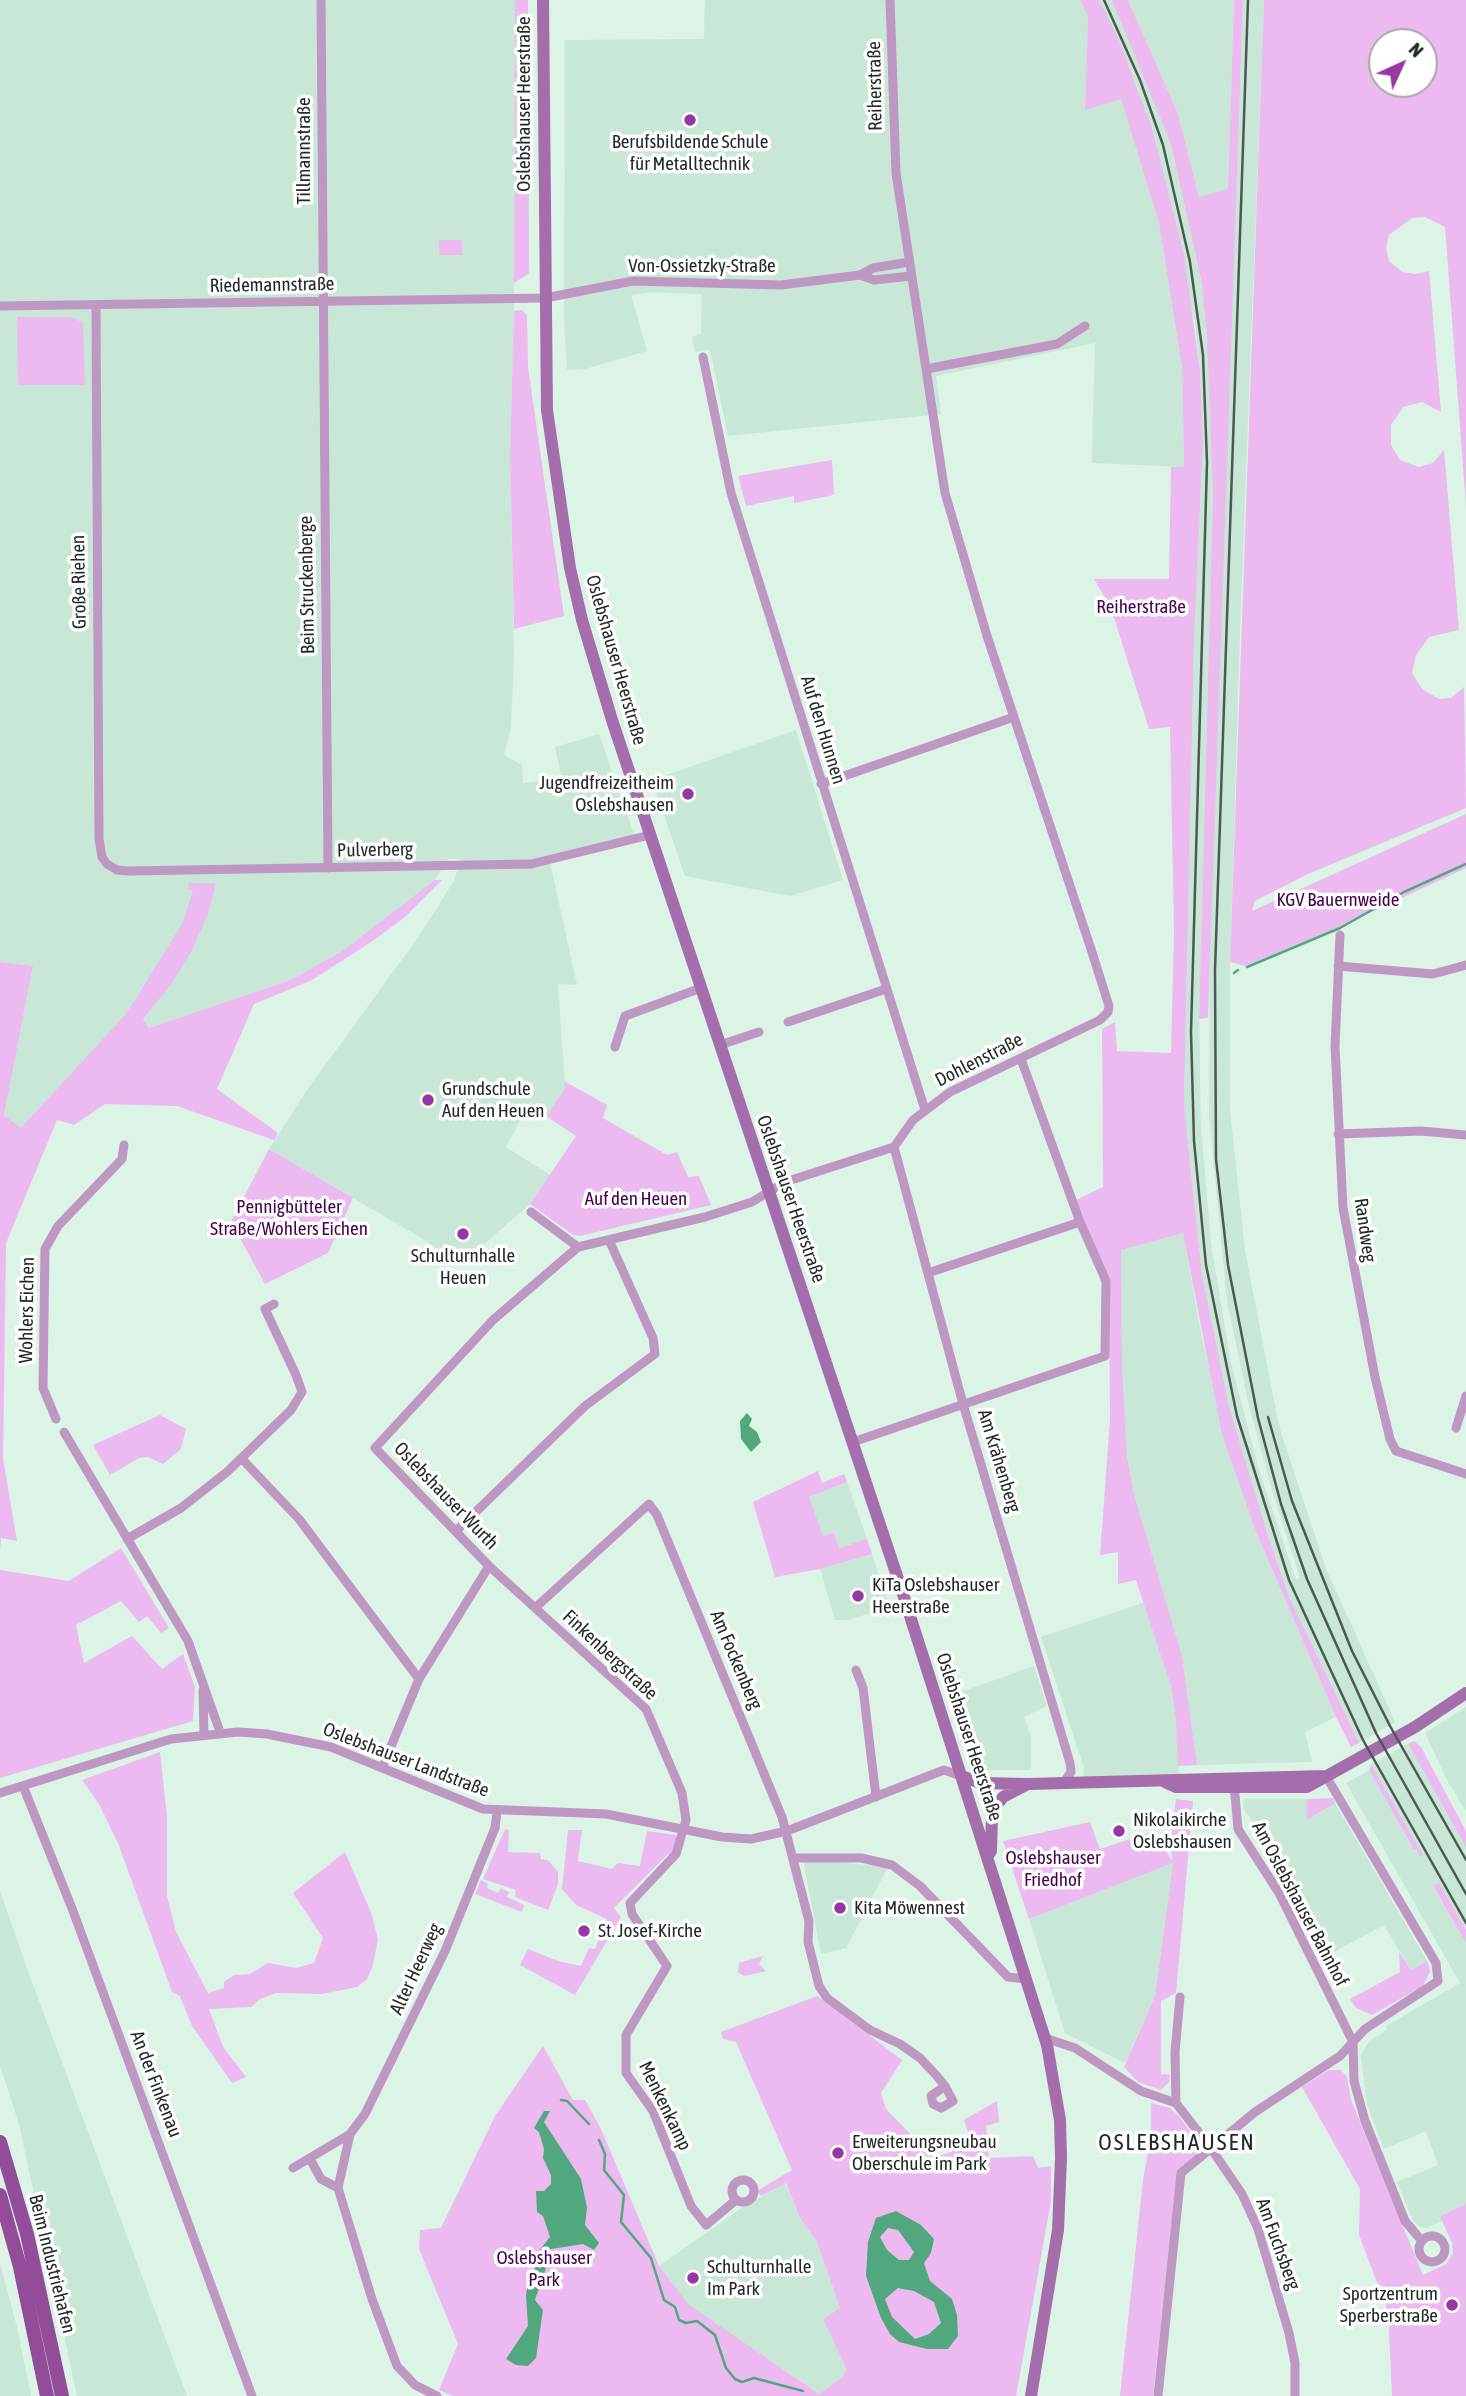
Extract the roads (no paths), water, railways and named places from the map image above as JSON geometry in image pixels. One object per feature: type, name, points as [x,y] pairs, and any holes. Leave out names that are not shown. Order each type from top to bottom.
[{"type":"main road","name":"Oslebshauser Heerstraße","points":[[543,0],[547,411],[570,568],[582,620],[650,835],[853,1442],[1045,2038],[1060,2120],[1061,2158],[1058,2230],[1031,2396]]},
{"type":"main road","points":[[961,1776],[981,1783],[1165,1782],[1176,1787],[1326,1776],[1415,1727],[1466,1693]]},
{"type":"main road","points":[[986,1857],[990,1851],[992,1814],[997,1805],[1003,1797],[1027,1784]]},
{"type":"main road","name":"Beim Industriehafen","points":[[0,2142],[27,2234],[62,2396]]},
{"type":"main road","name":"Beim Industriehafen","points":[[0,2195],[20,2267],[47,2396]]},
{"type":"street","name":"Tillmannstraße","points":[[321,0],[322,301]]},
{"type":"street","name":"Reiherstraße","points":[[890,0],[896,173],[945,493],[1014,717],[1109,1006],[1105,1017],[1100,1020]]},
{"type":"street","name":"Von-Ossietzky-Straße","points":[[545,298],[633,281],[781,285],[860,275],[873,268],[909,262]]},
{"type":"street","name":"Von-Ossietzky-Straße","points":[[860,275],[874,280],[911,276]]},
{"type":"street","name":"Riedemannstraße","points":[[0,306],[545,298]]},
{"type":"street","name":"Beim Struckenberge","points":[[322,301],[328,868]]},
{"type":"street","name":"Große Riehen","points":[[96,306],[96,542],[102,857]]},
{"type":"street","points":[[926,369],[1057,344],[1085,326]]},
{"type":"street","name":"Auf den Hunnen","points":[[703,357],[731,493],[925,1110]]},
{"type":"street","points":[[821,784],[1014,717]]},
{"type":"street","name":"Pulverberg","points":[[102,857],[117,870],[130,871],[531,864],[650,835]]},
{"type":"street","name":"Randweg","points":[[1340,935],[1335,1046],[1343,1208],[1356,1288],[1390,1439],[1401,1454],[1466,1474]]},
{"type":"street","points":[[1338,966],[1433,974],[1466,965]]},
{"type":"street","points":[[615,1047],[625,1016],[701,988]]},
{"type":"street","points":[[788,1022],[886,989]]},
{"type":"street","name":"Dohlenstraße","points":[[894,1147],[925,1110],[950,1092],[1100,1020]]},
{"type":"street","points":[[720,1045],[759,1032]]},
{"type":"street","points":[[853,1442],[1105,1356],[1107,1289],[1021,1059]]},
{"type":"street","points":[[1338,1134],[1421,1131],[1466,1135]]},
{"type":"street","name":"Wohlers Eichen","points":[[56,1419],[43,1388],[45,1249],[58,1226],[122,1159],[124,1145]]},
{"type":"street","points":[[531,1212],[578,1247],[687,1223],[752,1202],[785,1182],[894,1147]]},
{"type":"street","name":"Am Krähenberg","points":[[894,1147],[963,1404],[1070,1763],[1071,1772],[1064,1782]]},
{"type":"street","points":[[928,1273],[1080,1222]]},
{"type":"street","points":[[456,1531],[585,1406],[655,1354],[653,1338],[609,1240]]},
{"type":"street","name":"Oslebshauser Wurth","points":[[382,1768],[419,1679],[489,1566],[375,1448],[493,1320],[578,1247]]},
{"type":"street","points":[[127,1539],[181,1507],[242,1459],[291,1410],[302,1392],[265,1308],[274,1304]]},
{"type":"street","points":[[1456,1428],[1466,1396]]},
{"type":"street","points":[[64,1432],[188,1642],[203,1688],[213,1706],[220,1732]]},
{"type":"street","points":[[242,1459],[299,1519],[419,1679]]},
{"type":"street","name":"Am Fockenberg","points":[[534,1608],[649,1504],[657,1515],[787,1830],[809,1921],[808,1942],[822,1993],[870,2030],[900,2043],[920,2058],[945,2086]]},
{"type":"street","name":"Finkenbergstraße","points":[[489,1566],[646,1709],[682,1793],[684,1828]]},
{"type":"street","points":[[856,1670],[863,1688],[876,1797]]},
{"type":"street","points":[[203,1688],[204,1734]]},
{"type":"street","name":"Oslebshauser Landstraße","points":[[0,1793],[113,1755],[171,1739],[220,1732],[296,1739],[331,1747],[466,1803],[497,1812],[594,1813],[722,1837],[751,1839],[787,1830],[944,1770],[961,1776]]},
{"type":"street","points":[[1158,2396],[1181,2172],[1206,2155],[1210,2147],[1255,2112],[1340,2056],[1365,2029],[1436,1985],[1438,1969],[1326,1776]]},
{"type":"street","name":"Am Oslebshauser Bahnhof","points":[[1234,1783],[1238,1829],[1279,1893],[1353,2042]]},
{"type":"street","name":"An der Finkenau","points":[[23,1786],[73,1911],[252,2396]]},
{"type":"street","name":"Alter Heerweg","points":[[293,2168],[350,2134],[365,2114],[445,1951],[495,1828],[497,1812]]},
{"type":"street","name":"Menkenkamp","points":[[684,1828],[676,1854],[630,1903],[632,1914],[667,1966],[626,2035],[626,2073],[653,2111],[691,2206],[706,2225],[736,2200]]},
{"type":"street","points":[[794,1858],[861,1858],[892,1865],[920,1886],[1008,1977],[1026,1979]]},
{"type":"street","points":[[1045,2038],[1075,2048],[1141,2091],[1177,2103],[1175,2052],[1180,1997]]},
{"type":"street","points":[[1353,2042],[1354,2081],[1365,2120],[1405,2221],[1422,2241]]},
{"type":"street","name":"Am Fuchsberg","points":[[1177,2103],[1242,2194],[1258,2229],[1289,2333],[1295,2363],[1295,2396]]},
{"type":"street","name":"Alter Heerweg","points":[[338,2189],[350,2134]]},
{"type":"street","points":[[310,2159],[321,2179],[338,2189],[372,2300],[397,2365],[415,2385],[437,2396]]},
{"type":"waterway","points":[[1247,967],[1340,928],[1404,892],[1466,864]]},
{"type":"waterway","points":[[1234,973],[1238,970]]},
{"type":"waterway","points":[[561,2100],[567,2101],[589,2124]]},
{"type":"waterway","points":[[599,2140],[605,2154],[604,2170],[624,2195],[621,2222],[651,2258],[664,2300],[675,2307],[679,2320],[686,2323],[697,2321],[715,2335],[726,2368],[735,2379],[742,2382],[754,2378],[803,2391]]},
{"type":"railway","points":[[1104,0],[1140,80],[1163,145],[1190,262],[1203,355],[1207,462],[1191,1032],[1194,1141],[1206,1265],[1237,1416],[1289,1580],[1363,1740],[1466,1923]]},
{"type":"railway","points":[[1248,0],[1215,970],[1216,1159],[1228,1265],[1258,1418],[1281,1504],[1307,1579],[1376,1733],[1466,1894]]},
{"type":"railway","points":[[1268,1417],[1292,1501],[1352,1651],[1390,1726],[1466,1860]]},
{"type":"place","name":"Berufsbildende Schule für Metalltechnik","points":[[690,120]]},
{"type":"place","name":"Jugendfreizeitheim Oslebshausen","points":[[688,794]]},
{"type":"place","name":"Grundschule Auf den Heuen","points":[[428,1100]]},
{"type":"place","name":"Schulturnhalle Heuen","points":[[463,1234]]},
{"type":"place","name":"KiTa Oslebshauser Heerstraße","points":[[858,1596]]},
{"type":"place","name":"Nikolaikirche Oslebshausen","points":[[1119,1831]]},
{"type":"place","name":"Kita Möwennest","points":[[840,1908]]},
{"type":"place","name":"St. Josef-Kirche","points":[[584,1931]]},
{"type":"place","name":"Erweiterungsneubau Oberschule im Park","points":[[838,2153]]},
{"type":"place","name":"Schulturnhalle Im Park","points":[[693,2278]]},
{"type":"place","name":"Sportzentrum Sperberstraße","points":[[1452,2305]]},
{"type":"district","name":"OSLEBSHAUSEN","points":[[1177,2143]]},
{"type":"park label","name":"KGV Bauernweide","points":[[1338,900]]},
{"type":"park label","name":"Auf den Heuen","points":[[636,1199]]},
{"type":"park label","name":"Pennigbütteler Straße/Wohlers Eichen","points":[[289,1218]]},
{"type":"park label","name":"Oslebshauser Friedhof","points":[[1053,1869]]},
{"type":"park label","name":"Oslebshauser Park","points":[[544,2269]]}]
